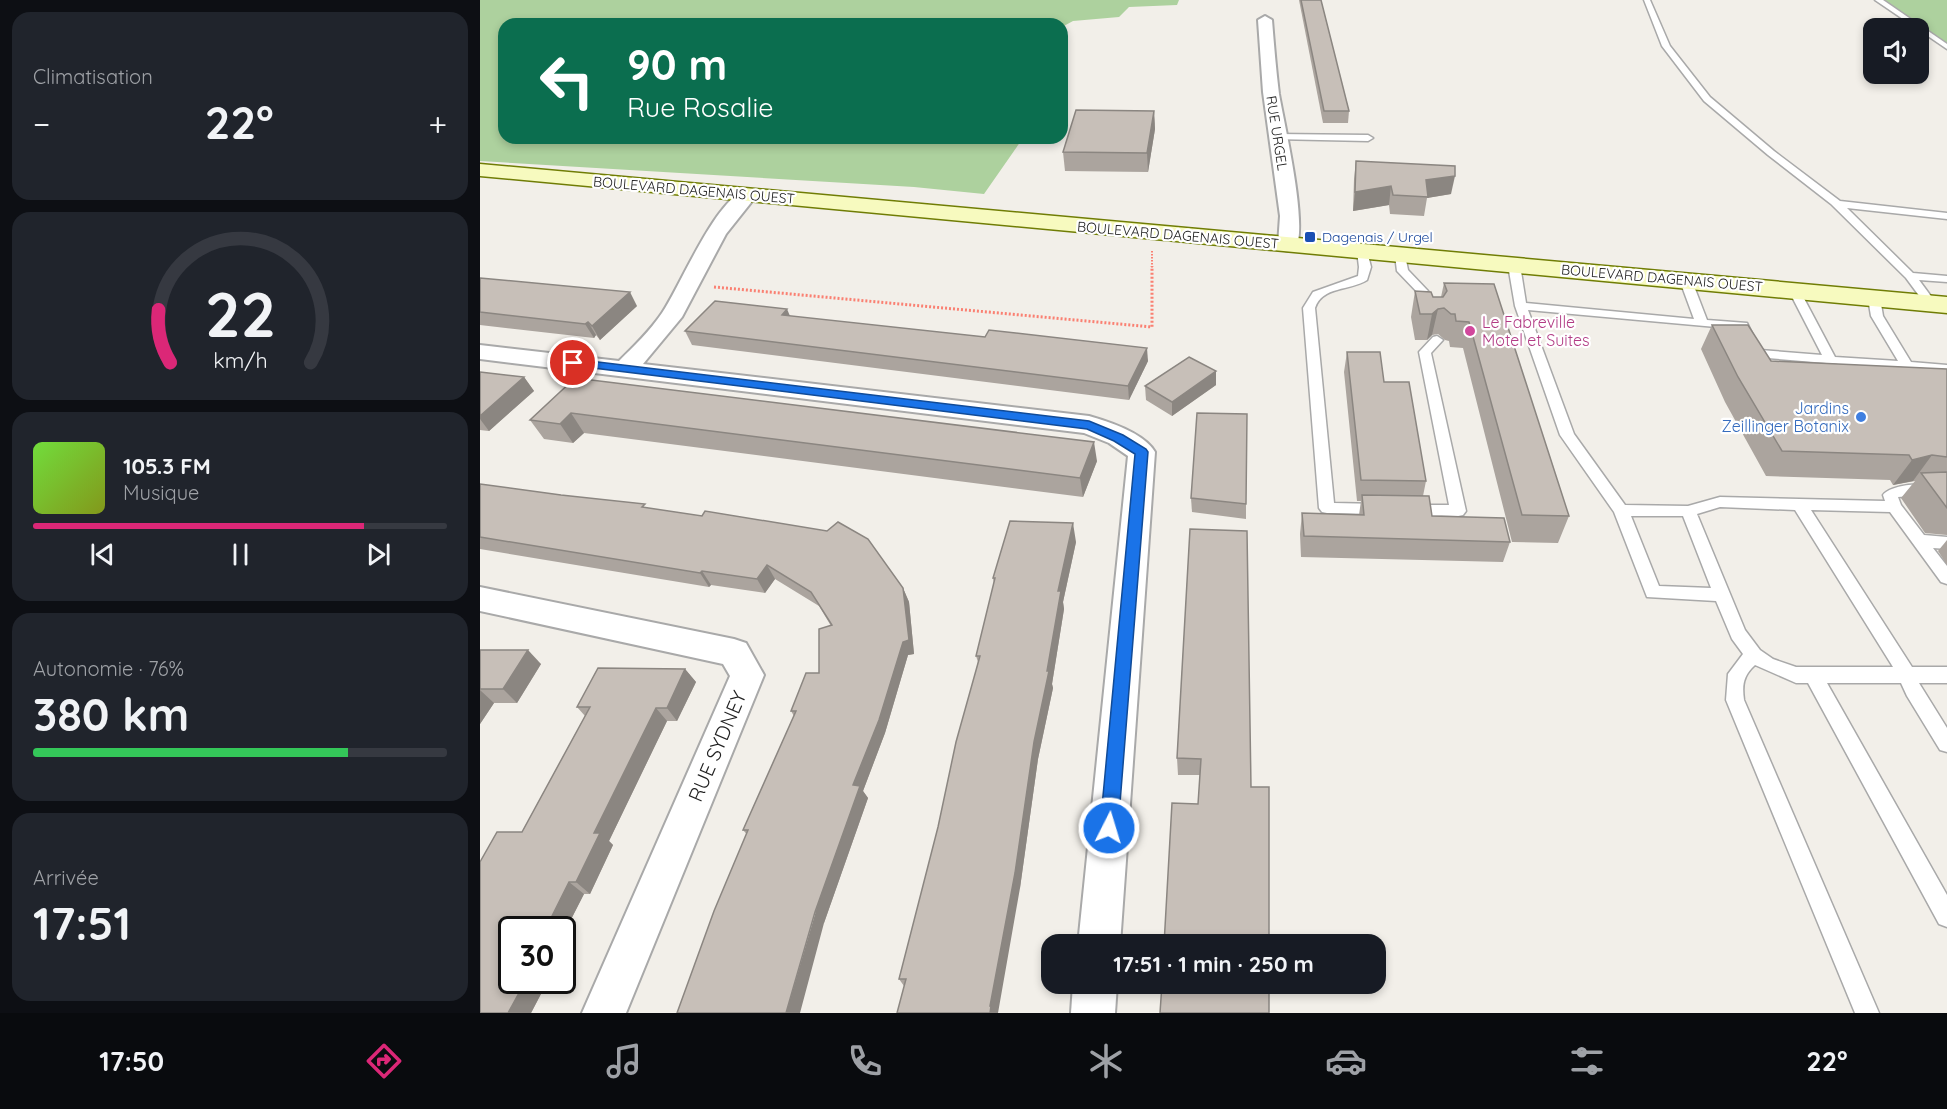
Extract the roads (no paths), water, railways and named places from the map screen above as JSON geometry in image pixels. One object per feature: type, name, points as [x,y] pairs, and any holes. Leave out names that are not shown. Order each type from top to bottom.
[{"type":"main road","name":"BOULEVARD DAGENAIS OUEST","points":[[480,170],[1938,304]]},
{"type":"street","name":"RUE URGEL","points":[[1266,20],[1276,137],[1290,216],[1288,245]]},
{"type":"street","points":[[625,369],[659,334],[690,285],[728,215],[748,195]]},
{"type":"street","points":[[480,352],[1089,425],[1142,452],[1100,934]]},
{"type":"street","name":"RUE SYDNEY","points":[[480,599],[734,653],[747,675],[604,1013]]},
{"type":"street","points":[[1093,1013],[1094,994]]},
{"type":"lane","points":[[1647,0],[1666,46],[1707,99],[1723,115],[1837,204],[1938,304]]},
{"type":"lane","points":[[1878,0],[1947,47]]},
{"type":"lane","points":[[1276,137],[1368,138]]},
{"type":"lane","points":[[1837,204],[1947,216]]},
{"type":"lane","points":[[1362,252],[1365,267],[1363,278],[1353,285],[1324,290],[1316,295],[1309,304],[1327,508],[1458,511],[1425,352],[1437,340]]},
{"type":"lane","points":[[1400,255],[1403,271],[1424,293],[1433,318]]},
{"type":"lane","points":[[1514,265],[1521,306],[1567,435],[1621,510],[1653,592],[1722,595]]},
{"type":"lane","points":[[1910,276],[1947,279]]},
{"type":"lane","points":[[1686,281],[1702,323]]},
{"type":"lane","points":[[1795,291],[1832,360]]},
{"type":"lane","points":[[1874,298],[1877,316],[1907,366]]},
{"type":"lane","points":[[1521,306],[1743,326],[1755,354],[1947,369]]},
{"type":"lane","points":[[1942,490],[1902,490],[1890,495],[1894,507],[1947,578]]},
{"type":"lane","points":[[1621,510],[1688,511],[1720,502],[1894,507]]},
{"type":"lane","points":[[1799,504],[1907,675],[1913,691],[1947,744]]},
{"type":"lane","points":[[1688,511],[1738,634],[1754,655],[1767,664],[1796,675],[1947,675]]},
{"type":"lane","points":[[1920,541],[1947,543]]},
{"type":"lane","points":[[1754,655],[1740,667],[1735,675],[1733,685],[1735,700],[1867,1013]]},
{"type":"lane","points":[[1813,675],[1947,916]]},
{"type":"place","name":"Dagenais / Urgel","points":[[1310,237]]},
{"type":"place","name":"Le Fabreville Motel et Suites","points":[[1470,331]]},
{"type":"place","name":"Jardins Zeillinger Botanix","points":[[1861,417]]}]
